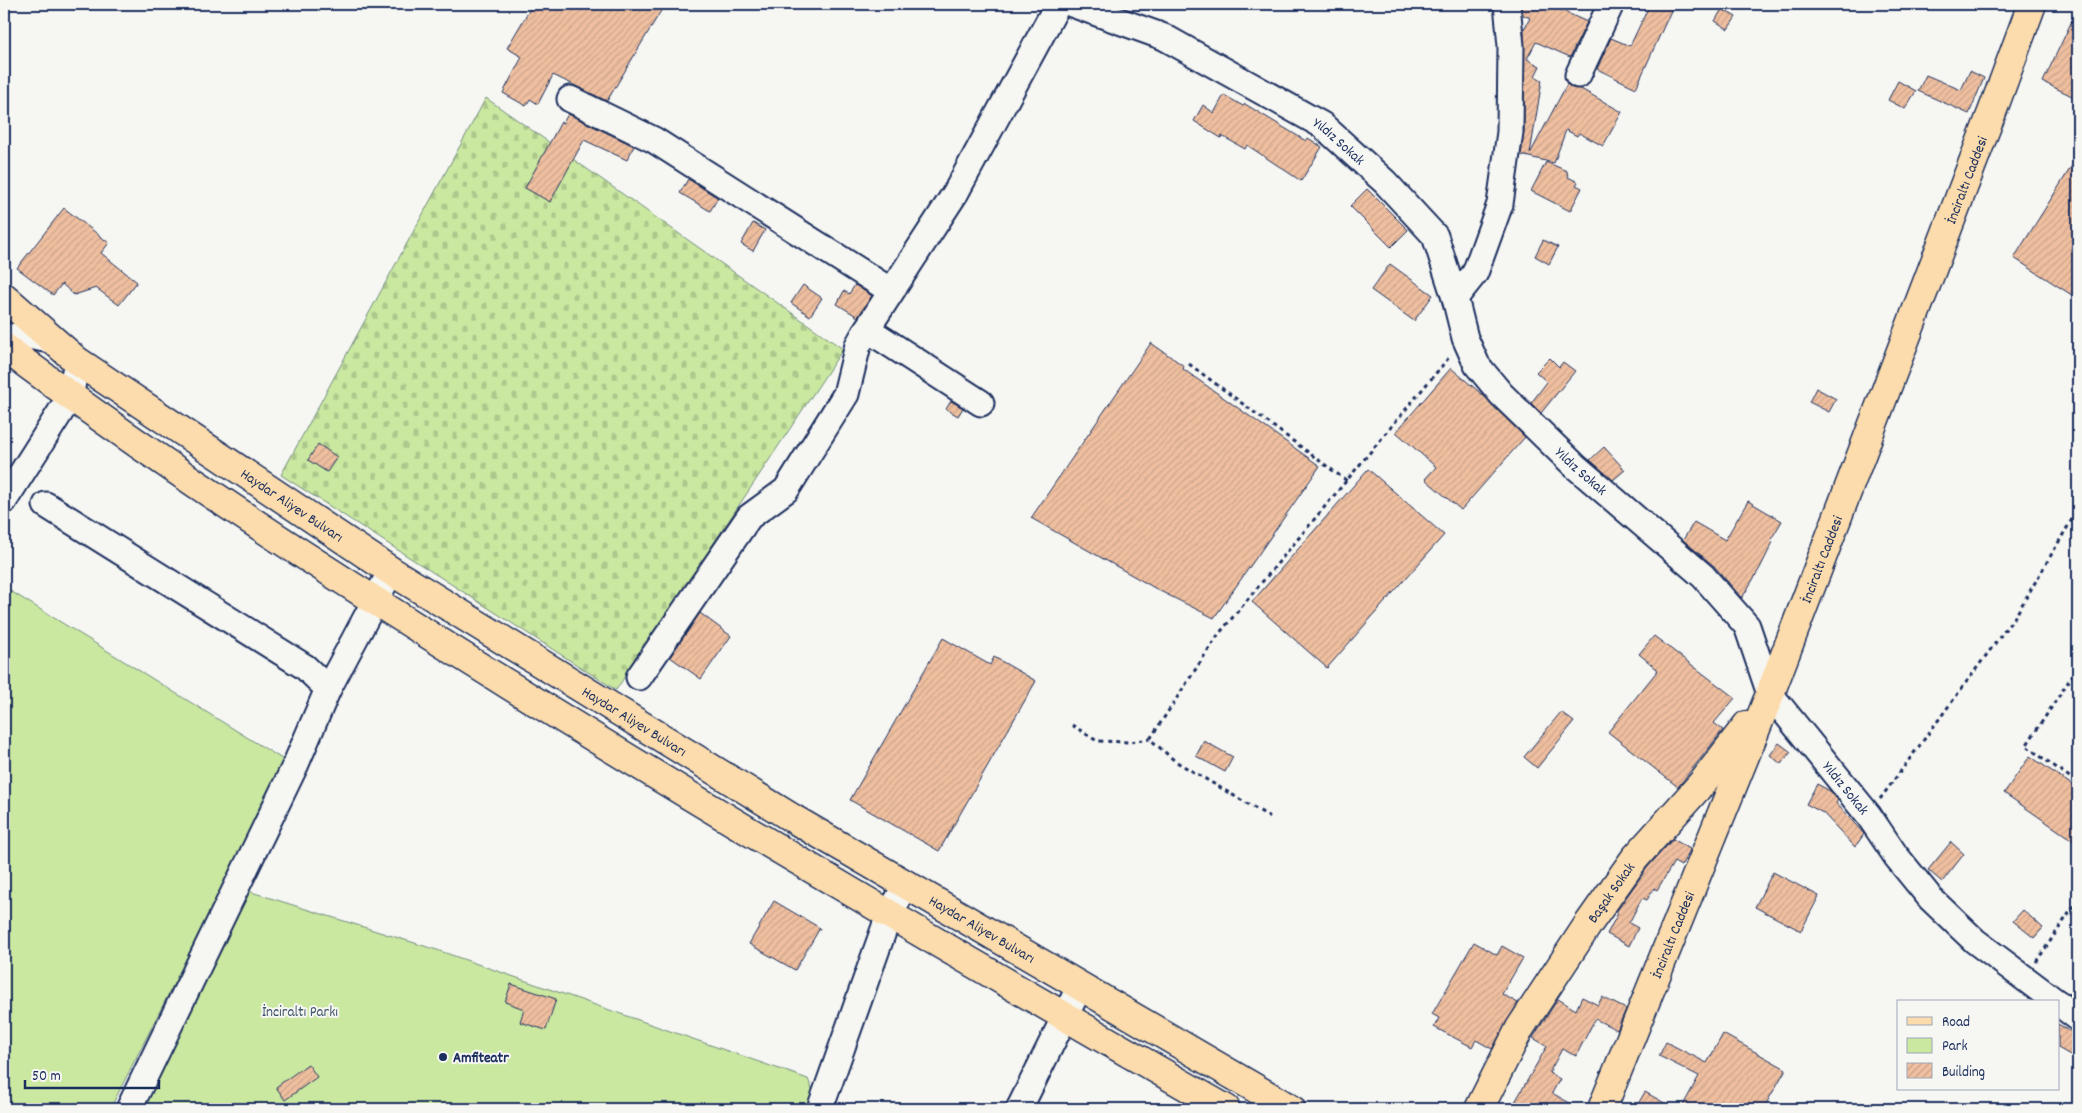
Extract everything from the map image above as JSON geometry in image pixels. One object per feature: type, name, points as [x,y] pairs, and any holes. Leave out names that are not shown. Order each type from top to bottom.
[{"type":"main road","name":"İnciraltı Caddesi","points":[[1602,1109],[1770,694],[1991,117],[2032,4]]},
{"type":"main road","name":"Haydar Aliyev Bulvarı","points":[[4,297],[77,361],[391,571],[792,818],[1291,1109]]},
{"type":"main road","points":[[4,347],[70,397],[374,601],[619,753],[889,915],[1226,1109]]},
{"type":"main road","name":"Başak Sokak","points":[[1479,1109],[1520,1028],[1589,923],[1635,858],[1703,782],[1770,694]]},
{"type":"street","points":[[639,677],[749,517],[786,490],[846,394],[858,345],[891,290],[956,192],[1058,4]]},
{"type":"street","name":"Yıldız Sokak","points":[[1072,4],[1123,12],[1322,125],[1385,182],[1434,236],[1455,298],[1465,338],[1477,365],[1501,394],[1582,472],[1703,576],[1747,626],[1770,694],[1869,816],[1896,856],[1931,899],[1975,941],[2053,1000]]},
{"type":"street","points":[[1455,298],[1475,273],[1500,204],[1510,132],[1511,46],[1507,4]]},
{"type":"street","points":[[1578,75],[1611,4]]},
{"type":"street","points":[[570,99],[654,140],[891,290]]},
{"type":"street","points":[[867,329],[980,404]]},
{"type":"street","points":[[4,338],[23,334],[55,341]]},
{"type":"street","points":[[4,502],[70,397],[77,361]]},
{"type":"street","points":[[46,505],[305,667],[328,689]]},
{"type":"street","points":[[129,1109],[295,766],[328,689],[391,571]]},
{"type":"street","points":[[820,1109],[889,915],[906,884]]},
{"type":"street","points":[[1022,1108],[1063,1016],[1080,986]]},
{"type":"street","name":"Yıldız Sokak","points":[[2060,1005],[2078,1018]]},
{"type":"path","points":[[1072,724],[1097,742],[1130,742],[1150,739],[1218,635],[1465,338]]},
{"type":"path","points":[[1189,364],[1347,481]]},
{"type":"path","points":[[1869,816],[1913,753],[2016,615],[2078,509]]},
{"type":"path","points":[[2078,667],[2026,746],[2078,783]]},
{"type":"path","points":[[1150,739],[1175,761],[1270,817]]},
{"type":"path","points":[[2024,979],[2078,900]]},
{"type":"green space","points":[[486,98],[843,349],[616,690],[281,475]]},
{"type":"green space","points":[[4,587],[287,762],[110,1109],[15,1109],[4,1105]]},
{"type":"green space","name":"İnciraltı Parkı","points":[[248,891],[437,950],[808,1079],[820,1109],[141,1109]]},
{"type":"building","points":[[533,4],[665,4],[607,101],[553,75],[538,104],[530,99],[526,106],[503,93],[522,57],[507,48]]},
{"type":"building","points":[[1521,4],[1555,4],[1554,7],[1587,22],[1570,57],[1536,42],[1527,59],[1540,66],[1535,76],[1542,80],[1530,154],[1567,84],[1572,88],[1581,89],[1622,112],[1603,146],[1579,133],[1577,136],[1566,130],[1554,163],[1521,155],[1524,132],[1524,29],[1530,18],[1523,15]]},
{"type":"building","points":[[1650,4],[1674,4],[1636,88],[1597,69],[1611,38],[1630,46]]},
{"type":"building","points":[[2078,8],[2078,99],[2043,82]]},
{"type":"building","points":[[1722,9],[1736,17],[1728,29],[1715,21]]},
{"type":"building","points":[[1970,71],[1984,78],[1969,114],[1918,91],[1926,75],[1961,90]]},
{"type":"building","points":[[1898,81],[1916,91],[1905,109],[1888,100]]},
{"type":"building","points":[[1224,95],[1243,106],[1245,104],[1306,141],[1308,138],[1322,147],[1301,181],[1247,145],[1245,149],[1222,136],[1221,138],[1194,121],[1203,105],[1214,113]]},
{"type":"building","points":[[568,114],[634,146],[627,160],[584,140],[550,202],[525,188],[561,122],[563,123]]},
{"type":"building","points":[[2078,156],[2078,299],[2014,258]]},
{"type":"building","points":[[1546,162],[1567,171],[1568,177],[1578,182],[1576,185],[1582,188],[1570,211],[1531,191]]},
{"type":"building","points":[[688,179],[718,198],[710,211],[680,193]]},
{"type":"building","points":[[1367,189],[1408,230],[1391,247],[1350,206]]},
{"type":"building","points":[[64,208],[109,243],[101,253],[137,282],[119,305],[96,288],[74,295],[62,284],[53,295],[17,268]]},
{"type":"building","points":[[753,223],[765,230],[753,251],[741,244]]},
{"type":"building","points":[[1543,240],[1558,247],[1549,264],[1535,256]]},
{"type":"building","points":[[1390,264],[1433,295],[1414,321],[1371,290]]},
{"type":"building","points":[[803,285],[822,298],[810,316],[791,303]]},
{"type":"building","points":[[855,285],[872,296],[858,317],[837,304],[844,291],[849,294]]},
{"type":"building","points":[[1151,343],[1184,366],[1183,369],[1320,466],[1214,618],[1160,591],[1031,518]]},
{"type":"building","points":[[1550,358],[1559,367],[1563,362],[1575,371],[1541,413],[1531,403],[1547,382],[1536,372]]},
{"type":"building","points":[[1451,368],[1484,396],[1525,437],[1461,510],[1425,479],[1436,467],[1396,432]]},
{"type":"building","points":[[1816,388],[1836,399],[1829,412],[1809,402]]},
{"type":"building","points":[[951,401],[963,408],[958,416],[946,409]]},
{"type":"building","points":[[318,444],[337,457],[327,472],[308,460]]},
{"type":"building","points":[[1604,447],[1625,470],[1613,480],[1590,460]]},
{"type":"building","points":[[1368,469],[1444,535],[1327,668],[1252,602]]},
{"type":"building","points":[[1748,501],[1782,521],[1770,541],[1773,542],[1760,568],[1742,598],[1714,566],[1683,540],[1694,522],[1725,540]]},
{"type":"building","points":[[700,613],[731,636],[701,679],[670,657]]},
{"type":"building","points":[[1654,636],[1735,698],[1714,723],[1723,730],[1678,787],[1608,732],[1658,670],[1639,654]]},
{"type":"building","points":[[943,638],[990,665],[994,657],[1036,681],[939,851],[850,800]]},
{"type":"building","points":[[1561,712],[1574,722],[1537,768],[1524,757]]},
{"type":"building","points":[[1204,741],[1233,757],[1225,772],[1196,756]]},
{"type":"building","points":[[1779,743],[1791,752],[1781,764],[1770,755]]},
{"type":"building","points":[[2030,756],[2078,789],[2078,844],[2004,793]]},
{"type":"building","points":[[1817,784],[1830,791],[1838,800],[1836,803],[1864,834],[1855,847],[1823,813],[1806,804]]},
{"type":"building","points":[[1673,839],[1690,849],[1689,852],[1681,866],[1674,862],[1657,890],[1654,888],[1647,900],[1642,898],[1629,923],[1638,928],[1629,946],[1607,934],[1618,913],[1616,912],[1647,868]]},
{"type":"building","points":[[1951,842],[1964,854],[1942,882],[1928,870]]},
{"type":"building","points":[[1773,872],[1819,896],[1801,931],[1755,907]]},
{"type":"building","points":[[774,901],[820,928],[795,970],[749,944]]},
{"type":"building","points":[[2023,910],[2043,928],[2034,938],[2013,921]]},
{"type":"building","points":[[1474,942],[1497,955],[1502,946],[1523,958],[1502,994],[1518,1003],[1492,1049],[1476,1040],[1472,1047],[1434,1027],[1439,1018],[1432,1014]]},
{"type":"building","points":[[511,984],[556,999],[546,1030],[520,1022],[524,1009],[505,1002]]},
{"type":"building","points":[[1582,997],[1598,1005],[1602,997],[1626,1009],[1617,1030],[1595,1019],[1576,1056],[1562,1049],[1549,1073],[1560,1079],[1552,1093],[1580,1109],[1511,1109],[1547,1046],[1533,1038],[1534,1036],[1558,999],[1576,1010]]},
{"type":"building","points":[[2060,1025],[2078,1036],[2078,1046],[2072,1056],[2060,1049]]},
{"type":"building","points":[[1723,1034],[1786,1069],[1763,1109],[1681,1109],[1699,1076],[1659,1056],[1666,1042],[1707,1063]]},
{"type":"building","points":[[308,1064],[317,1077],[285,1100],[276,1087]]},
{"type":"building","points":[[1645,1092],[1675,1109],[1635,1109]]},
{"type":"place","name":"Amfiteatr","points":[[443,1057]]}]
